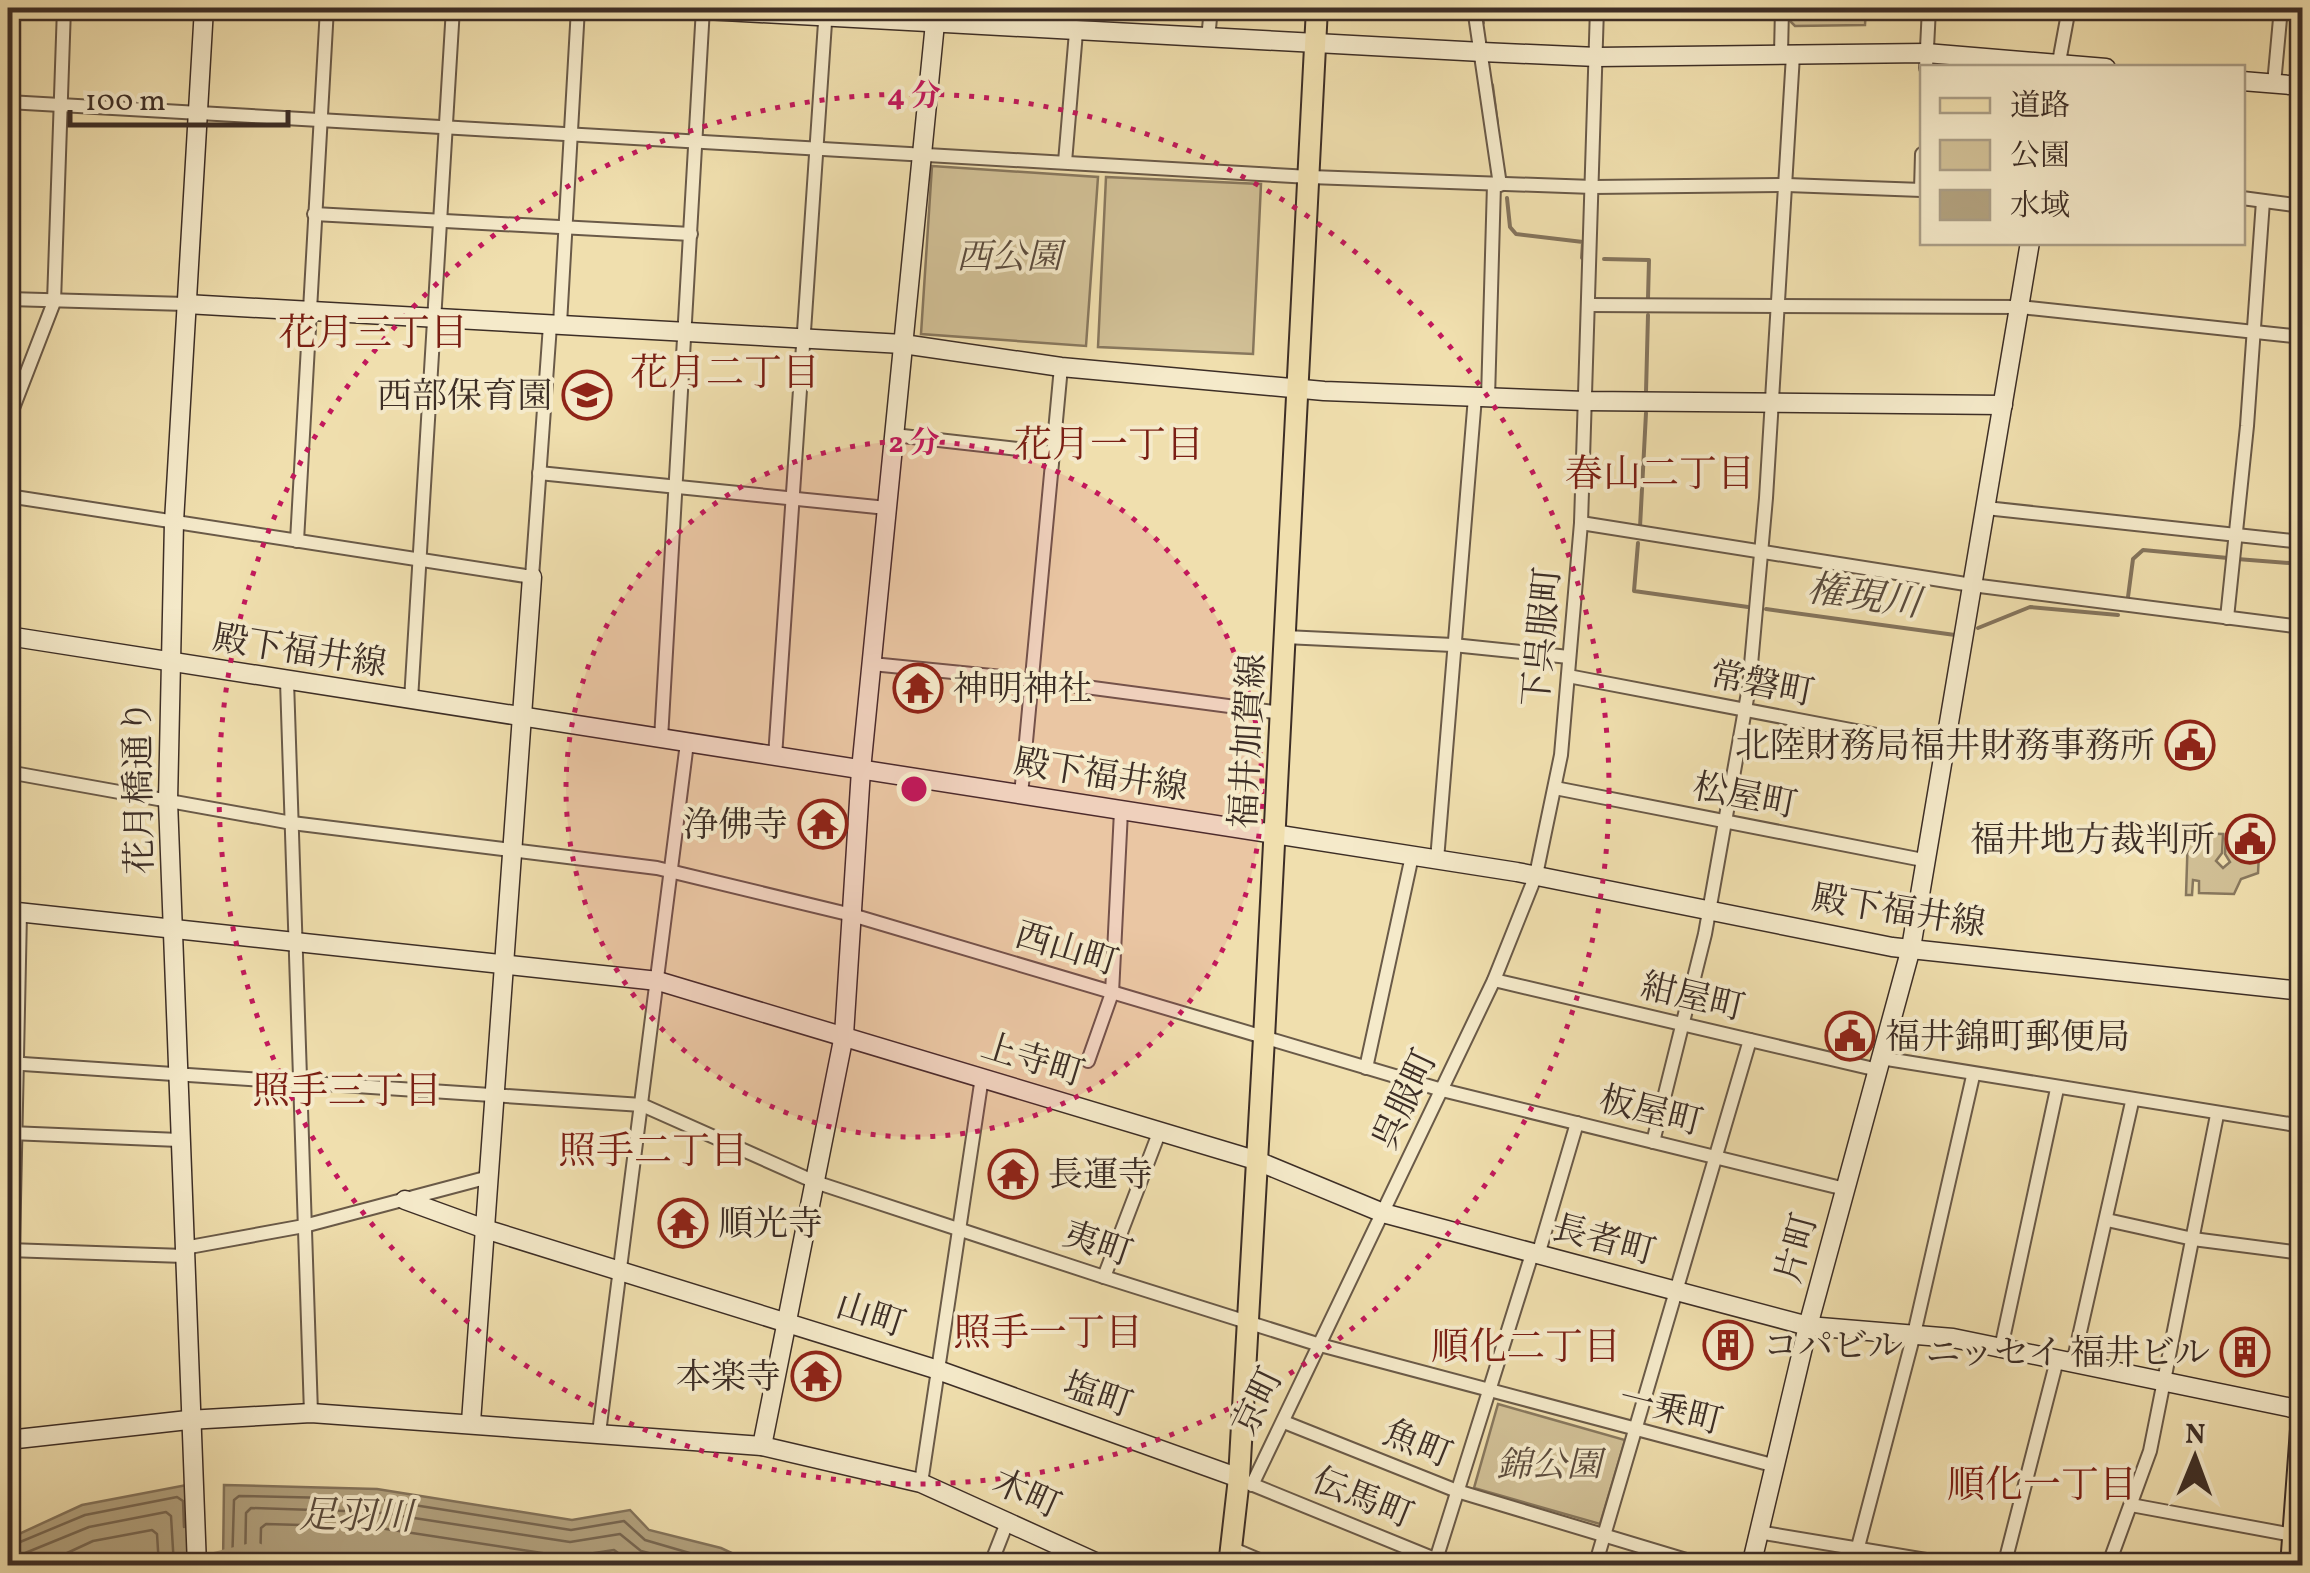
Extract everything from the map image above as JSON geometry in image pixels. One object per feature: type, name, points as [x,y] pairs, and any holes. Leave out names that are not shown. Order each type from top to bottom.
[{"type":"main road","name":"福井加賀線","points":[[1246,1482],[1255,1160],[1317,8]]},
{"type":"main road","points":[[2290,1566],[2302,1413]]},
{"type":"main road","name":"京町","points":[[1230,1557],[1246,1482]]},
{"type":"street","points":[[8,421],[54,302],[64,8]]},
{"type":"street","name":"花月橋通り","points":[[197,1566],[188,1428],[168,801],[174,522],[204,8]]},
{"type":"street","points":[[297,541],[327,8]]},
{"type":"street","points":[[412,700],[453,8]]},
{"type":"street","points":[[471,1422],[539,473],[566,227],[578,8]]},
{"type":"street","points":[[668,8],[936,15],[1040,30],[1596,57],[1787,55],[2059,65],[2069,8]]},
{"type":"street","points":[[661,739],[703,8]]},
{"type":"street","points":[[1040,30],[1041,8]]},
{"type":"street","points":[[1208,39],[1212,8]]},
{"type":"street","points":[[1436,860],[1453,645],[1482,398],[1497,185],[1474,8]]},
{"type":"street","name":"下呉服町","points":[[1555,788],[1581,523],[1597,8]]},
{"type":"street","points":[[1653,1142],[1710,910],[1745,710],[1762,550],[1787,185],[1787,55],[1782,8]]},
{"type":"street","points":[[1926,60],[1929,8]]},
{"type":"street","points":[[2274,84],[2281,8]]},
{"type":"street","points":[[775,757],[826,12]]},
{"type":"street","points":[[762,1446],[844,1035],[861,770],[936,15]]},
{"type":"street","points":[[1065,162],[1076,32]]},
{"type":"street","points":[[2245,81],[2302,86]]},
{"type":"street","points":[[8,102],[1310,177],[1497,185],[1787,185],[1920,190]]},
{"type":"street","points":[[2245,198],[2302,206]]},
{"type":"street","points":[[2227,618],[2262,201]]},
{"type":"street","points":[[314,214],[691,234]]},
{"type":"street","name":"片町","points":[[1750,1566],[1808,1326],[1911,948],[2030,245]]},
{"type":"street","points":[[8,298],[308,310],[903,344],[1061,367],[1298,390],[1482,398],[2003,405]]},
{"type":"street","points":[[1589,305],[2020,306],[2302,337]]},
{"type":"street","points":[[1021,795],[1061,367]]},
{"type":"street","points":[[894,436],[1054,453]]},
{"type":"street","points":[[539,473],[887,508]]},
{"type":"street","points":[[8,496],[532,577]]},
{"type":"street","points":[[1986,508],[2302,542]]},
{"type":"street","points":[[1581,523],[1972,585],[2302,627]]},
{"type":"street","name":"殿下福井線","points":[[8,636],[1536,875],[1911,948],[2302,991]]},
{"type":"street","points":[[1285,637],[1453,645],[1569,658]]},
{"type":"street","points":[[872,664],[1033,680],[1281,713]]},
{"type":"street","name":"常磐町","points":[[1568,676],[1944,748]]},
{"type":"street","points":[[288,681],[311,1413]]},
{"type":"street","points":[[599,1433],[687,743]]},
{"type":"street","name":"西山町","points":[[8,772],[292,823],[672,873],[852,915],[1442,1090]]},
{"type":"street","name":"松屋町","points":[[1555,788],[1923,860]]},
{"type":"street","name":"呉服町","points":[[1320,1345],[1494,980],[1536,875],[1555,788]]},
{"type":"street","points":[[1088,1062],[1112,993],[1121,810]]},
{"type":"street","points":[[1366,1068],[1412,856]]},
{"type":"street","points":[[8,1440],[14,912]]},
{"type":"street","name":"上寺町","points":[[14,912],[297,939],[658,981],[1255,1160],[1383,1213]]},
{"type":"street","name":"紺屋町","points":[[1494,980],[1750,1040],[1880,1064],[2302,1126]]},
{"type":"street","points":[[1595,1566],[1750,1040]]},
{"type":"street","name":"夷町","points":[[12,1064],[642,1104],[815,1182],[1320,1345]]},
{"type":"street","points":[[1852,1566],[1914,1334],[1972,1076]]},
{"type":"street","points":[[921,1483],[982,1077]]},
{"type":"street","name":"板屋町","points":[[1442,1090],[1845,1189]]},
{"type":"street","points":[[2001,1348],[2057,1090]]},
{"type":"street","points":[[2004,1566],[2107,1220],[2132,1102]]},
{"type":"street","points":[[2108,1566],[2150,1451],[2218,1115]]},
{"type":"street","points":[[1435,1562],[1577,1123]]},
{"type":"street","points":[[12,1133],[179,1140]]},
{"type":"street","points":[[1104,1277],[1159,1133]]},
{"type":"street","points":[[10,1250],[184,1252],[304,1226],[489,1177]]},
{"type":"street","name":"山町","points":[[406,1200],[485,1229],[935,1370]]},
{"type":"street","name":"長者町","points":[[1383,1213],[1808,1326],[1914,1334],[2001,1348],[2302,1413]]},
{"type":"street","points":[[2107,1220],[2193,1239],[2302,1253]]},
{"type":"street","name":"一乗町","points":[[1320,1345],[1776,1466]]},
{"type":"street","name":"京町","points":[[1246,1482],[1284,1422],[1320,1345]]},
{"type":"street","name":"塩町","points":[[935,1370],[1246,1482]]},
{"type":"street","name":"木町","points":[[8,1440],[188,1428],[311,1413],[762,1446],[921,1483],[1104,1566]]},
{"type":"street","name":"魚町","points":[[1284,1422],[1458,1491],[1706,1566]]},
{"type":"street","name":"伝馬町","points":[[1246,1482],[1452,1566]]},
{"type":"street","points":[[2130,1505],[2293,1535]]},
{"type":"street","points":[[990,1566],[1008,1520]]},
{"type":"street","points":[[1758,1532],[1962,1566]]},
{"type":"street","points":[[1230,1557],[1273,1566]]},
{"type":"green space","points":[[1788,8],[1866,8],[1865,25],[1795,26],[1787,18]]},
{"type":"green space","name":"西公園","points":[[932,166],[1098,177],[1086,346],[921,334]]},
{"type":"green space","points":[[1106,177],[1261,184],[1253,354],[1098,347]]},
{"type":"green space","points":[[2188,833],[2223,834],[2222,853],[2216,861],[2223,868],[2230,862],[2225,854],[2226,834],[2260,836],[2258,873],[2241,879],[2234,894],[2199,893],[2199,881],[2193,880],[2192,895],[2186,895]]},
{"type":"green space","name":"錦公園","points":[[1498,1404],[1625,1440],[1600,1524],[1474,1488]]},
{"type":"water","points":[[192,1484],[197,1565],[8,1565],[8,1539],[82,1505]]},
{"type":"water","points":[[224,1485],[377,1489],[572,1520],[630,1510],[649,1530],[721,1548],[757,1565],[223,1565]]},
{"type":"waterway","name":"権現川","points":[[1480,8],[1483,23]]},
{"type":"waterway","name":"権現川","points":[[1492,85],[1497,123]]},
{"type":"waterway","name":"権現川","points":[[1507,198],[1510,227],[1516,234],[1583,242],[1582,258]]},
{"type":"waterway","name":"権現川","points":[[1604,259],[1649,260],[1648,298]]},
{"type":"waterway","name":"権現川","points":[[1646,392],[1648,315]]},
{"type":"waterway","name":"権現川","points":[[1640,527],[1646,413]]},
{"type":"waterway","name":"権現川","points":[[1638,543],[1634,591],[1748,607]]},
{"type":"waterway","points":[[2128,597],[2133,559],[2143,550],[2228,558]]},
{"type":"waterway","points":[[2237,559],[2302,564]]},
{"type":"waterway","name":"権現川","points":[[1978,628],[2030,607],[2118,615]]},
{"type":"waterway","name":"権現川","points":[[1766,609],[1955,635]]},
{"type":"waterway","name":"足羽川","points":[[209,1566],[255,1555]]},
{"type":"place","name":"西部保育園","points":[[587,395]]},
{"type":"place","name":"神明神社","points":[[918,688]]},
{"type":"place","name":"北陸財務局福井財務事務所","points":[[2190,745]]},
{"type":"place","name":"浄佛寺","points":[[823,824]]},
{"type":"place","name":"福井地方裁判所","points":[[2250,839]]},
{"type":"place","name":"福井錦町郵便局","points":[[1850,1036]]},
{"type":"place","name":"長運寺","points":[[1013,1174]]},
{"type":"place","name":"順光寺","points":[[683,1223]]},
{"type":"place","name":"コパビル","points":[[1728,1345]]},
{"type":"place","name":"ニッセイ 福井ビル","points":[[2245,1352]]},
{"type":"place","name":"本楽寺","points":[[816,1376]]},
{"type":"district","name":"花月三丁目","points":[[373,332]]},
{"type":"district","name":"花月二丁目","points":[[725,372]]},
{"type":"district","name":"花月一丁目","points":[[1109,444]]},
{"type":"district","name":"春山二丁目","points":[[1660,473]]},
{"type":"district","name":"照手三丁目","points":[[347,1090]]},
{"type":"district","name":"照手二丁目","points":[[653,1150]]},
{"type":"district","name":"照手一丁目","points":[[1048,1332]]},
{"type":"district","name":"順化二丁目","points":[[1526,1346]]},
{"type":"district","name":"順化一丁目","points":[[2042,1484]]}]
